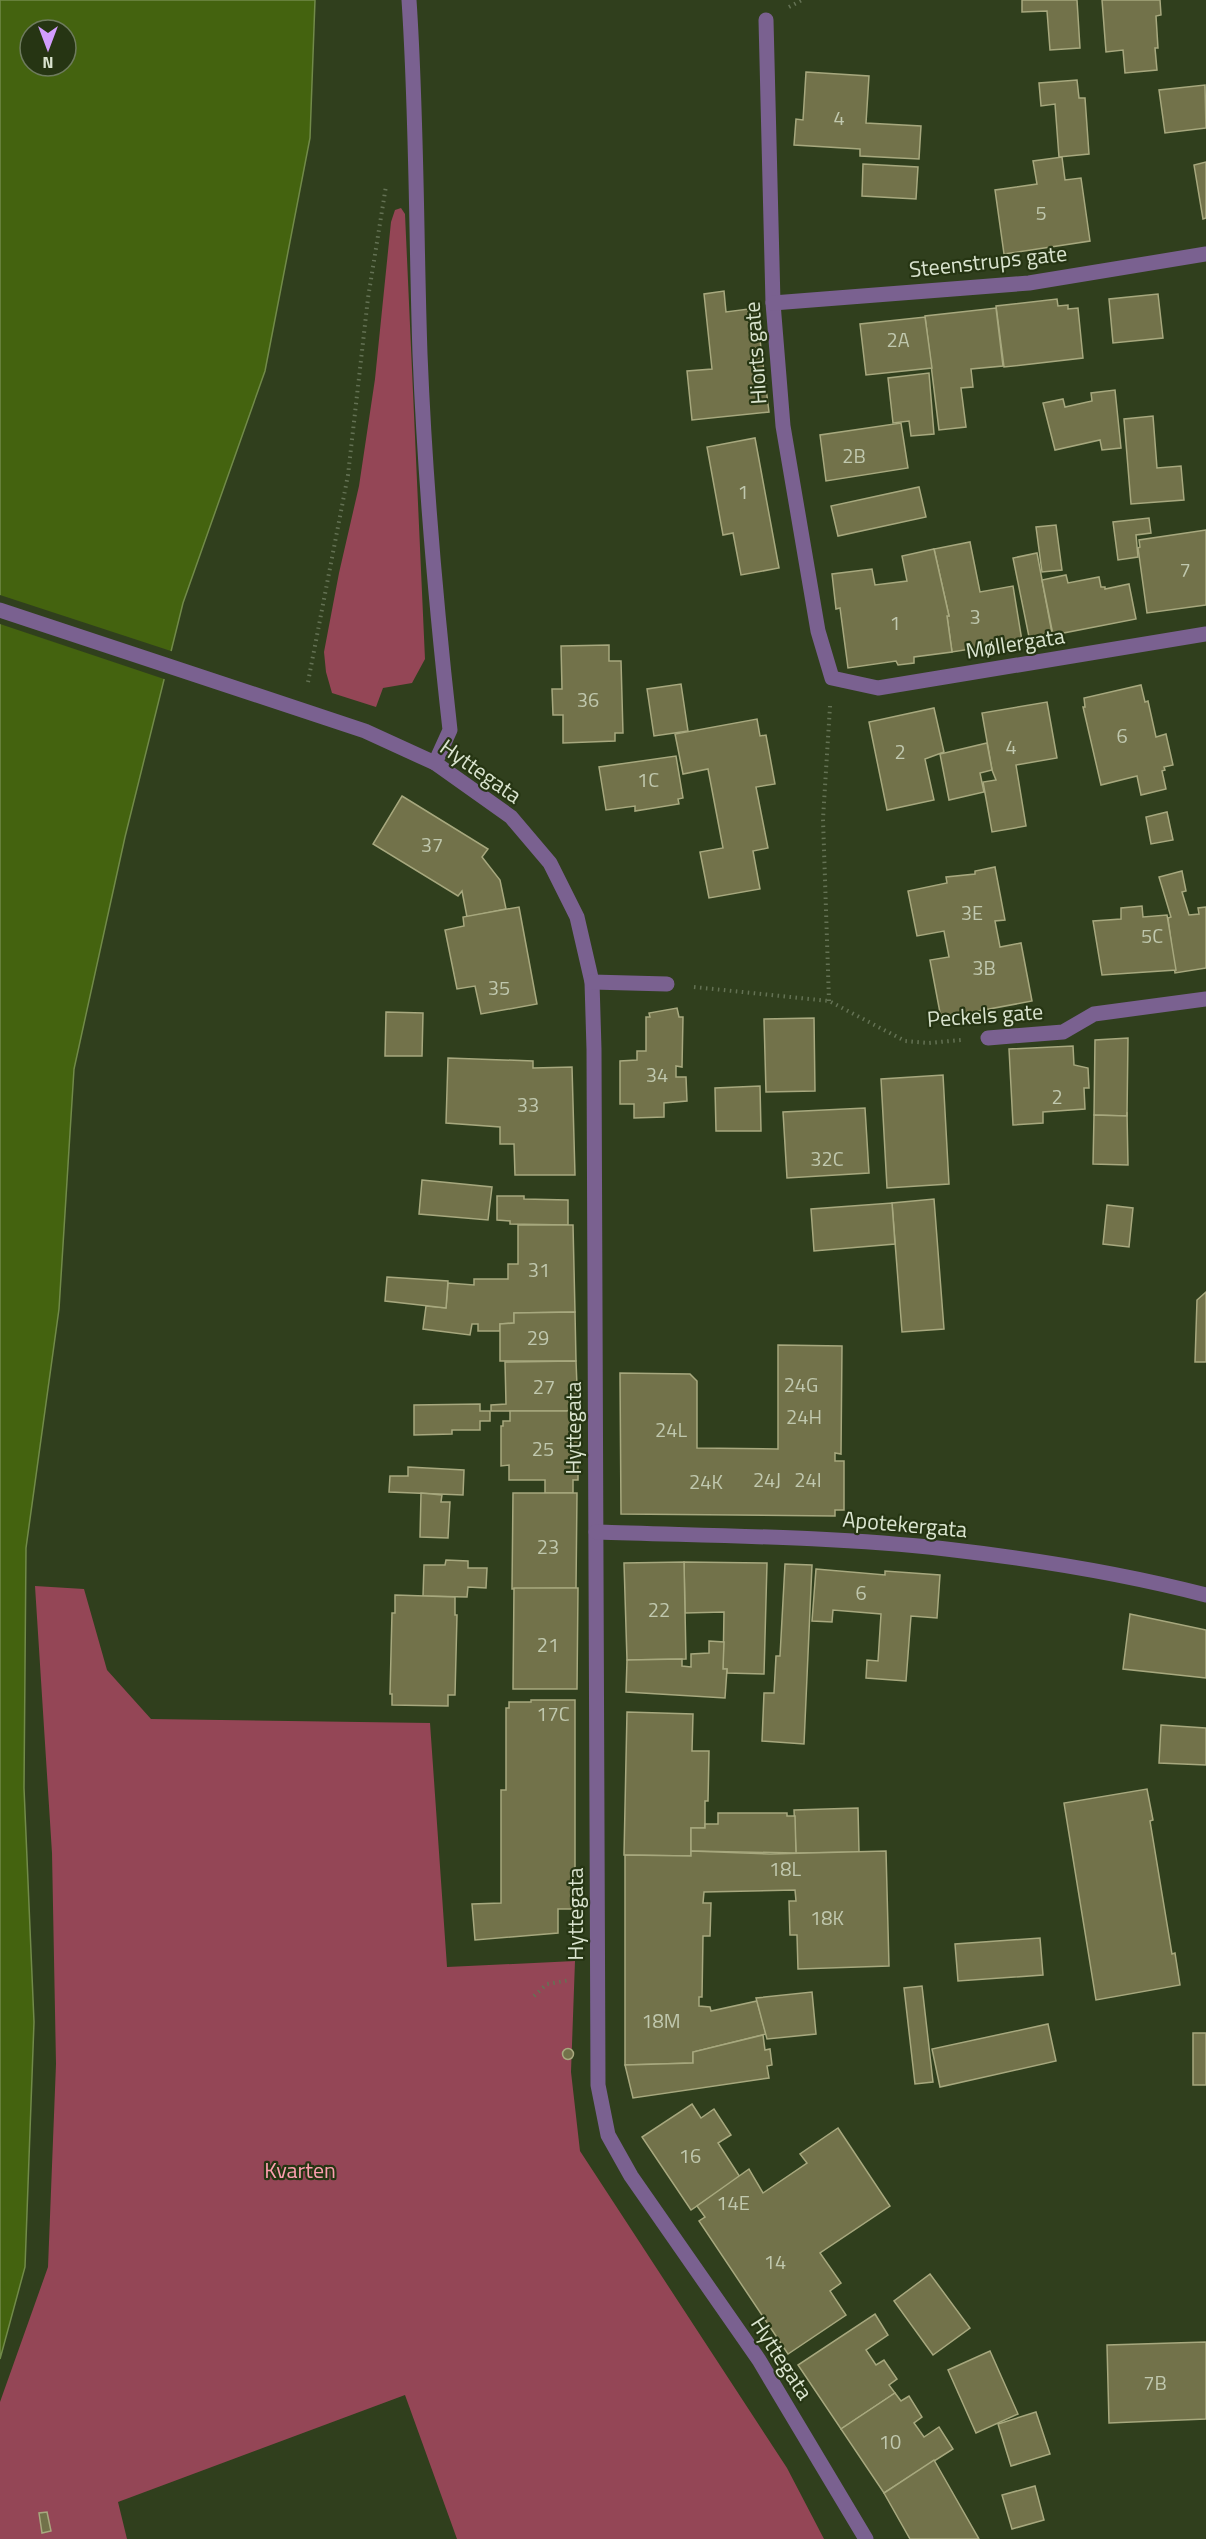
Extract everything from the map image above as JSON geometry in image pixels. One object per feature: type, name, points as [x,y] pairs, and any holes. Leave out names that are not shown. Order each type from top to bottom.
[{"type":"street","points":[[409,0],[427,491],[450,730],[435,763]]},
{"type":"street","name":"Hiorts gate","points":[[765,20],[773,303],[783,426],[818,631],[832,678]]},
{"type":"street","name":"Steenstrups gate","points":[[773,303],[1029,283],[1206,254]]},
{"type":"street","name":"Hyttegata","points":[[0,610],[365,731],[435,763],[511,817],[550,863],[577,917],[592,982],[595,1060],[598,2085],[608,2135],[631,2176],[759,2360],[866,2539]]},
{"type":"street","name":"Møllergata","points":[[832,678],[878,688],[1206,634]]},
{"type":"street","points":[[592,982],[667,984]]},
{"type":"street","name":"Peckels gate","points":[[988,1038],[1063,1032],[1094,1014],[1206,999]]},
{"type":"street","name":"Apotekergata","points":[[596,1532],[852,1541],[946,1549],[1146,1580],[1206,1595]]},
{"type":"path","points":[[300,709],[310,674],[348,475],[368,298],[384,188]]},
{"type":"path","points":[[829,1001],[823,819],[832,678]]},
{"type":"path","name":"Peckels gate","points":[[667,984],[829,1001],[905,1041],[929,1043],[988,1038]]},
{"type":"path","points":[[534,1996],[547,1984],[575,1979],[598,1980]]},
{"type":"green space","points":[[401,208],[405,214],[425,659],[412,683],[383,688],[376,707],[332,693],[326,672],[324,652],[359,486],[375,379],[391,222],[395,210]]},
{"type":"green space","name":"Kvarten","points":[[35,1586],[84,1589],[107,1670],[151,1719],[430,1723],[447,1967],[575,1961],[571,2072],[580,2151],[787,2468],[824,2539],[457,2539],[405,2395],[118,2502],[127,2539],[0,2539],[0,2402],[48,2267],[56,2064],[52,1853]]},
{"type":"shaded area","points":[[0,0],[315,0],[310,138],[265,371],[183,603],[125,837],[74,1069],[59,1309],[26,1548],[24,1788],[34,2022],[25,2267],[0,2359]]},
{"type":"pier","points":[[0,595],[174,652],[167,680],[0,624]]},
{"type":"building","points":[[1022,0],[1077,0],[1080,48],[1050,50],[1047,11],[1022,12]]},
{"type":"building","points":[[1102,0],[1160,0],[1161,15],[1156,16],[1157,70],[1125,73],[1123,50],[1106,52]]},
{"type":"building","points":[[806,72],[869,76],[866,123],[921,126],[919,159],[860,156],[860,149],[794,145],[796,119],[803,120]]},
{"type":"building","points":[[1077,80],[1079,98],[1085,98],[1089,154],[1059,157],[1055,104],[1041,106],[1039,83]]},
{"type":"building","points":[[1205,85],[1206,128],[1165,133],[1159,90]]},
{"type":"building","points":[[1062,157],[1065,180],[1081,178],[1090,241],[1004,254],[995,190],[1037,184],[1033,161]]},
{"type":"building","points":[[1206,162],[1206,218],[1203,219],[1194,165]]},
{"type":"building","points":[[863,164],[918,167],[916,199],[862,196]]},
{"type":"building","points":[[724,291],[726,312],[756,308],[769,412],[692,420],[687,371],[712,369],[704,294]]},
{"type":"building","points":[[1158,294],[1163,338],[1113,343],[1109,299]]},
{"type":"building","points":[[1057,299],[1058,306],[1068,305],[1068,309],[1078,308],[1083,358],[1004,367],[996,306]]},
{"type":"building","points":[[996,308],[1003,366],[971,369],[973,387],[961,388],[966,427],[939,430],[925,316]]},
{"type":"building","points":[[925,317],[932,368],[866,375],[860,324]]},
{"type":"building","points":[[929,373],[934,434],[911,436],[909,421],[893,423],[888,378]]},
{"type":"building","points":[[1115,390],[1121,448],[1102,450],[1100,440],[1055,450],[1043,403],[1063,399],[1065,407],[1092,401],[1091,393]]},
{"type":"building","points":[[1153,416],[1157,468],[1181,466],[1184,500],[1131,504],[1124,419]]},
{"type":"building","points":[[901,423],[908,468],[826,481],[820,435]]},
{"type":"building","points":[[755,438],[779,568],[741,575],[733,533],[723,535],[707,447]]},
{"type":"building","points":[[919,487],[926,517],[838,536],[831,506]]},
{"type":"building","points":[[1149,518],[1151,533],[1136,535],[1138,557],[1118,560],[1113,522]]},
{"type":"building","points":[[1056,525],[1062,570],[1042,572],[1036,527]]},
{"type":"building","points":[[1206,530],[1206,605],[1147,613],[1138,548],[1140,547],[1139,540]]},
{"type":"building","points":[[970,542],[980,592],[1013,586],[1022,641],[952,652],[947,616],[949,616],[934,549]]},
{"type":"building","points":[[934,549],[949,616],[947,616],[952,652],[914,657],[914,663],[898,665],[896,661],[848,668],[840,608],[836,609],[832,574],[872,569],[875,585],[907,581],[902,556]]},
{"type":"building","points":[[1037,553],[1052,633],[1029,637],[1013,558]]},
{"type":"building","points":[[1066,575],[1068,583],[1099,577],[1101,587],[1105,589],[1129,584],[1136,619],[1053,635],[1042,580]]},
{"type":"building","points":[[609,645],[609,661],[621,661],[623,733],[615,733],[615,741],[563,743],[563,715],[553,715],[552,689],[562,689],[561,646]]},
{"type":"building","points":[[681,684],[688,731],[654,736],[647,689]]},
{"type":"building","points":[[1141,685],[1145,702],[1148,701],[1156,737],[1166,734],[1173,765],[1164,767],[1165,770],[1162,771],[1166,789],[1141,795],[1137,776],[1101,785],[1083,707],[1085,707],[1084,698]]},
{"type":"building","points":[[1047,702],[1057,758],[1016,765],[1026,826],[992,832],[983,782],[996,780],[992,770],[982,713]]},
{"type":"building","points":[[934,708],[944,752],[925,759],[934,800],[887,810],[869,722]]},
{"type":"building","points":[[757,719],[760,736],[766,735],[775,784],[756,787],[768,848],[753,851],[760,889],[709,898],[700,852],[723,848],[708,769],[683,774],[675,734]]},
{"type":"building","points":[[987,743],[992,770],[980,773],[984,792],[949,800],[940,754]]},
{"type":"building","points":[[676,756],[683,798],[678,799],[679,804],[635,811],[635,806],[606,810],[599,767]]},
{"type":"building","points":[[402,796],[488,849],[482,857],[500,880],[506,909],[467,917],[462,891],[458,896],[373,844]]},
{"type":"building","points":[[1167,812],[1173,840],[1151,844],[1146,817]]},
{"type":"building","points":[[995,867],[1005,920],[995,921],[1000,947],[1021,943],[1032,1001],[941,1018],[930,960],[949,957],[944,931],[917,936],[908,891],[947,883],[946,877],[975,874],[975,871]]},
{"type":"building","points":[[1182,871],[1186,891],[1182,892],[1189,915],[1199,914],[1198,908],[1206,907],[1206,968],[1175,973],[1168,918],[1171,917],[1159,877]]},
{"type":"building","points":[[1142,906],[1143,917],[1167,915],[1176,970],[1102,975],[1093,921],[1121,919],[1121,908]]},
{"type":"building","points":[[519,907],[537,1004],[481,1014],[475,986],[457,989],[445,930],[464,926],[463,917]]},
{"type":"building","points":[[677,1008],[679,1017],[683,1017],[682,1067],[676,1066],[676,1077],[686,1077],[687,1101],[664,1103],[664,1117],[634,1118],[634,1104],[620,1104],[620,1061],[637,1060],[637,1051],[646,1051],[646,1017],[650,1017],[649,1013]]},
{"type":"building","points":[[386,1012],[423,1013],[422,1056],[385,1056]]},
{"type":"building","points":[[814,1018],[815,1091],[766,1092],[764,1019]]},
{"type":"building","points":[[1128,1038],[1127,1116],[1094,1115],[1095,1040]]},
{"type":"building","points":[[1073,1046],[1074,1065],[1088,1068],[1089,1088],[1084,1088],[1085,1109],[1043,1112],[1043,1123],[1013,1125],[1009,1049]]},
{"type":"building","points":[[448,1058],[533,1061],[533,1068],[572,1067],[575,1175],[515,1175],[514,1144],[500,1144],[500,1127],[446,1123]]},
{"type":"building","points":[[943,1075],[949,1184],[887,1188],[881,1079]]},
{"type":"building","points":[[760,1086],[761,1131],[716,1131],[715,1088]]},
{"type":"building","points":[[865,1108],[869,1173],[787,1178],[783,1112]]},
{"type":"building","points":[[1127,1112],[1128,1165],[1093,1164],[1094,1115],[1127,1116]]},
{"type":"building","points":[[422,1180],[492,1187],[488,1220],[419,1214]]},
{"type":"building","points":[[497,1196],[568,1200],[568,1225],[510,1224],[510,1221],[497,1220]]},
{"type":"building","points":[[934,1199],[944,1329],[902,1332],[892,1203]]},
{"type":"building","points":[[892,1203],[895,1244],[814,1251],[811,1209]]},
{"type":"building","points":[[1107,1205],[1133,1208],[1129,1247],[1103,1244]]},
{"type":"building","points":[[518,1225],[573,1225],[575,1312],[514,1313],[514,1323],[500,1324],[500,1331],[478,1331],[478,1324],[472,1324],[470,1335],[423,1329],[426,1306],[446,1308],[448,1283],[474,1285],[474,1279],[508,1279],[508,1264],[518,1264]]},
{"type":"building","points":[[387,1277],[448,1281],[446,1308],[385,1301]]},
{"type":"building","points":[[1206,1292],[1206,1362],[1195,1362],[1197,1300]]},
{"type":"building","points":[[575,1312],[576,1361],[500,1361],[500,1324],[514,1323],[514,1313]]},
{"type":"building","points":[[778,1345],[842,1346],[841,1454],[835,1453],[835,1461],[844,1461],[844,1510],[835,1510],[835,1516],[621,1514],[620,1373],[690,1374],[697,1381],[697,1448],[778,1449]]},
{"type":"building","points":[[576,1361],[578,1411],[491,1411],[491,1405],[506,1404],[505,1362]]},
{"type":"building","points":[[480,1404],[480,1411],[490,1411],[490,1421],[480,1421],[480,1430],[452,1430],[452,1434],[414,1435],[414,1405]]},
{"type":"building","points":[[510,1411],[578,1411],[578,1480],[573,1480],[573,1493],[545,1493],[545,1480],[509,1480],[509,1465],[501,1466],[501,1426],[503,1426],[503,1421],[510,1421]]},
{"type":"building","points":[[408,1467],[464,1470],[463,1495],[389,1492],[390,1476],[408,1476]]},
{"type":"building","points":[[421,1493],[442,1495],[441,1502],[450,1502],[448,1538],[420,1537]]},
{"type":"building","points":[[513,1493],[577,1493],[576,1588],[512,1589]]},
{"type":"building","points":[[446,1560],[468,1561],[468,1568],[487,1568],[486,1588],[468,1587],[467,1597],[423,1596],[424,1565],[445,1565]]},
{"type":"building","points":[[684,1562],[767,1563],[764,1674],[727,1673],[727,1669],[723,1669],[724,1612],[685,1613]]},
{"type":"building","points":[[684,1562],[686,1659],[627,1660],[624,1563]]},
{"type":"building","points":[[785,1564],[812,1565],[804,1744],[762,1741],[764,1693],[774,1693],[776,1656],[780,1656]]},
{"type":"building","points":[[816,1569],[885,1575],[885,1571],[940,1575],[937,1618],[911,1616],[906,1681],[866,1678],[867,1660],[878,1661],[881,1614],[833,1610],[832,1622],[812,1621]]},
{"type":"building","points":[[514,1588],[578,1588],[577,1689],[513,1689]]},
{"type":"building","points":[[395,1595],[455,1597],[455,1615],[457,1615],[455,1695],[448,1695],[448,1706],[392,1705],[392,1694],[390,1694],[392,1613],[395,1613]]},
{"type":"building","points":[[1130,1614],[1206,1630],[1206,1678],[1123,1669]]},
{"type":"building","points":[[709,1641],[724,1642],[723,1669],[727,1669],[725,1698],[626,1692],[627,1660],[682,1659],[682,1666],[691,1667],[691,1654],[709,1653]]},
{"type":"building","points":[[531,1700],[575,1700],[575,1909],[558,1909],[558,1933],[475,1940],[472,1904],[501,1903],[501,1790],[506,1790],[506,1708],[509,1708],[509,1702],[531,1702]]},
{"type":"building","points":[[627,1712],[693,1714],[692,1751],[709,1751],[705,1828],[691,1828],[691,1856],[624,1855]]},
{"type":"building","points":[[1161,1725],[1206,1728],[1206,1765],[1159,1763]]},
{"type":"building","points":[[1147,1789],[1153,1820],[1150,1821],[1172,1954],[1175,1953],[1180,1985],[1096,2000],[1064,1803]]},
{"type":"building","points":[[858,1808],[859,1852],[796,1853],[794,1810]]},
{"type":"building","points":[[718,1813],[787,1813],[787,1816],[795,1816],[796,1853],[691,1851],[691,1828],[705,1828],[705,1824],[718,1824]]},
{"type":"building","points":[[691,1851],[770,1854],[886,1851],[889,1966],[798,1969],[797,1935],[790,1935],[789,1901],[796,1901],[795,1890],[704,1892],[703,1903],[711,1903],[710,1936],[703,1936],[702,1997],[699,1997],[699,2006],[710,2007],[711,2011],[757,2001],[766,2034],[693,2052],[693,2063],[625,2065],[625,1855],[691,1856]]},
{"type":"building","points":[[1040,1938],[1043,1975],[958,1981],[955,1944]]},
{"type":"building","points":[[922,1986],[933,2082],[915,2084],[904,1988]]},
{"type":"building","points":[[812,1992],[816,2034],[767,2039],[756,1998]]},
{"type":"building","points":[[1048,2024],[1056,2061],[940,2087],[932,2049]]},
{"type":"building","points":[[1193,2033],[1206,2033],[1206,2085],[1193,2085]]},
{"type":"building","points":[[763,2035],[765,2050],[770,2049],[772,2065],[767,2066],[769,2078],[633,2098],[625,2065],[693,2063],[693,2052]]},
{"type":"building","points":[[568,2048],[574,2054],[568,2060],[562,2054]]},
{"type":"building","points":[[692,2104],[701,2118],[714,2109],[731,2135],[718,2143],[740,2177],[691,2210],[642,2137]]},
{"type":"building","points":[[838,2128],[890,2206],[820,2253],[841,2283],[830,2291],[846,2315],[788,2354],[699,2221],[705,2217],[697,2206],[749,2169],[763,2193],[807,2163],[800,2154]]},
{"type":"building","points":[[930,2274],[970,2328],[933,2355],[894,2301]]},
{"type":"building","points":[[875,2314],[888,2335],[866,2350],[876,2365],[884,2360],[897,2379],[889,2385],[895,2393],[841,2429],[798,2365]]},
{"type":"building","points":[[1206,2342],[1206,2419],[1109,2423],[1107,2345]]},
{"type":"building","points":[[990,2351],[1018,2414],[976,2433],[948,2370]]},
{"type":"building","points":[[895,2393],[901,2401],[909,2396],[922,2417],[914,2423],[924,2437],[939,2427],[953,2449],[884,2493],[841,2429]]},
{"type":"building","points":[[1036,2412],[1050,2454],[1011,2466],[998,2424]]},
{"type":"building","points":[[934,2460],[979,2539],[910,2539],[884,2493]]},
{"type":"building","points":[[1035,2486],[1044,2520],[1012,2529],[1002,2495]]},
{"type":"building","points":[[47,2512],[51,2531],[42,2533],[39,2513]]}]
